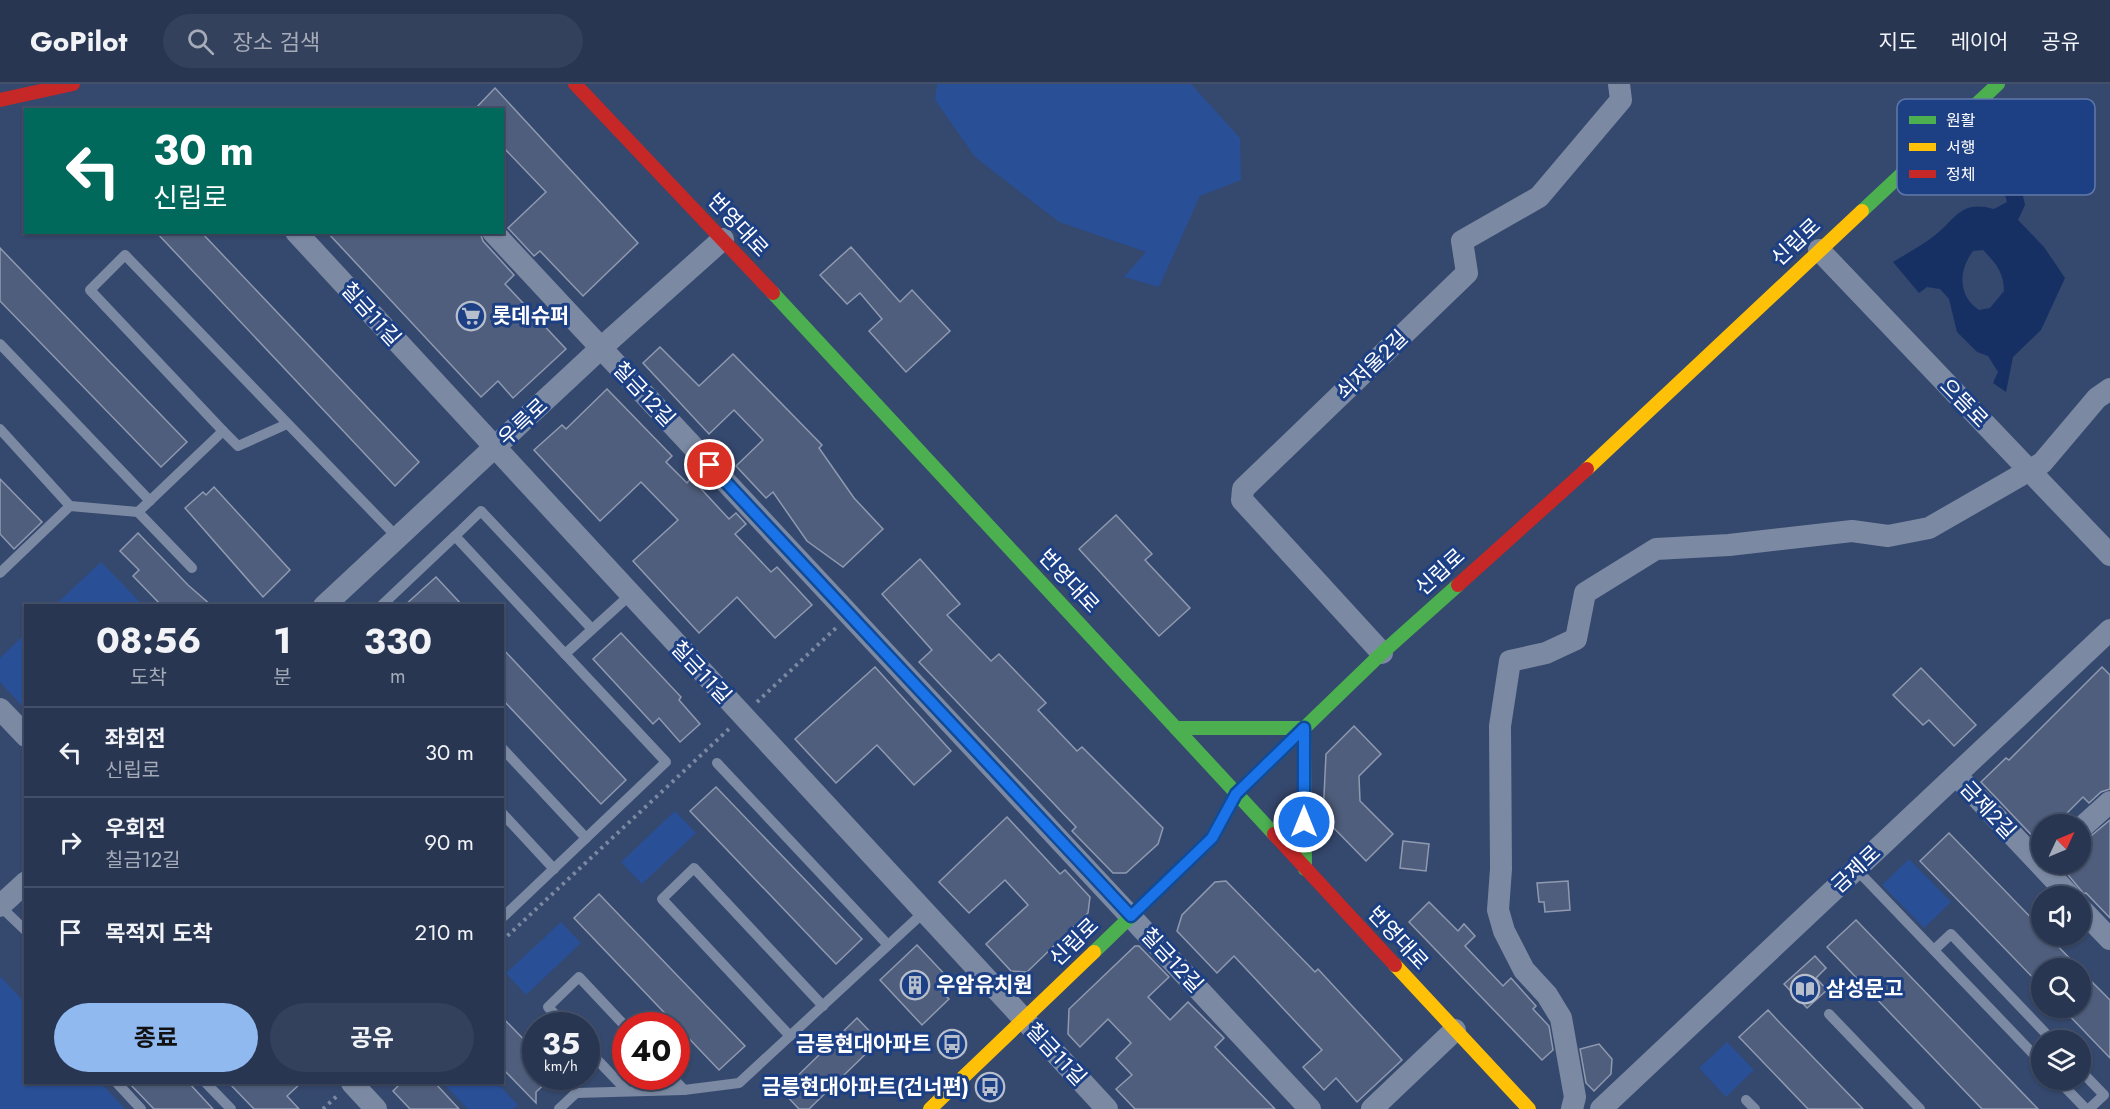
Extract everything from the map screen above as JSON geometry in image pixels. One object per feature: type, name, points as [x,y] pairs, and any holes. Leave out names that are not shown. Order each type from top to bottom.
[{"type":"street","points":[[0,100],[73,84]]},
{"type":"street","name":"번영대로","points":[[575,84],[723,239],[1529,1109]]},
{"type":"street","name":"쇠저울2길","points":[[1382,653],[1242,500],[1243,489],[1467,273],[1462,241],[1539,197],[1621,100],[1619,84]]},
{"type":"street","name":"신립로","points":[[1982,99],[1998,84]]},
{"type":"street","name":"신립로","points":[[938,1106],[1212,838],[1236,794],[1304,728],[1382,653],[1587,469],[1897,178]]},
{"type":"street","name":"칠금11길","points":[[298,234],[494,449],[1107,1109]]},
{"type":"street","name":"칠금12길","points":[[495,234],[1310,1109]]},
{"type":"street","name":"우륵로","points":[[326,604],[601,348],[723,239]]},
{"type":"street","name":"으뜸로","points":[[1819,250],[2110,555]]},
{"type":"street","points":[[1572,1109],[1575,1096],[1561,1018],[1547,995],[1524,970],[1504,931],[1498,910],[1501,869],[1500,726],[1510,661],[1546,652],[1576,639],[1585,593],[1656,549],[1729,545],[1852,531],[1888,536],[1929,528],[2042,463],[2097,398],[2110,389]]},
{"type":"street","name":"금제로","points":[[1601,1109],[2110,630]]},
{"type":"street","points":[[0,709],[24,734]]},
{"type":"street","points":[[1176,728],[1304,728],[1305,869]]},
{"type":"street","name":"금제2길","points":[[1956,775],[2031,853]]},
{"type":"street","points":[[2091,819],[2110,802]]},
{"type":"street","name":"금제2길","points":[[2050,874],[2060,886]]},
{"type":"street","points":[[0,906],[24,884]]},
{"type":"street","points":[[2091,919],[2110,939]]},
{"type":"street","points":[[1372,1109],[1455,1030]]},
{"type":"street","points":[[353,1084],[376,1109]]},
{"type":"lane","points":[[287,424],[238,446],[90,290],[125,255],[398,538]]},
{"type":"lane","points":[[0,344],[150,501]]},
{"type":"lane","points":[[0,429],[70,506],[138,512],[192,568]]},
{"type":"lane","points":[[138,512],[223,431]]},
{"type":"lane","points":[[0,573],[70,506]]},
{"type":"lane","points":[[383,604],[481,511],[592,629]]},
{"type":"lane","points":[[455,536],[666,762],[504,916]]},
{"type":"lane","points":[[565,654],[630,595]]},
{"type":"lane","points":[[504,750],[586,838]]},
{"type":"lane","points":[[717,763],[888,945]]},
{"type":"lane","points":[[504,815],[554,868]]},
{"type":"lane","points":[[790,1036],[662,899],[694,868],[823,1006]]},
{"type":"lane","points":[[1856,869],[2031,1051]]},
{"type":"lane","points":[[0,906],[24,929]]},
{"type":"lane","points":[[690,1089],[739,1083],[924,912]]},
{"type":"lane","points":[[1934,950],[1951,934],[2043,1030]]},
{"type":"lane","points":[[553,1012],[548,1006],[579,977],[612,1012]]},
{"type":"lane","points":[[1829,1014],[1920,1109]]},
{"type":"lane","points":[[600,1063],[612,1075]]},
{"type":"lane","points":[[2068,1090],[2087,1109],[2104,1095],[2091,1081]]},
{"type":"lane","points":[[118,1084],[141,1109]]},
{"type":"lane","points":[[207,1084],[231,1109]]},
{"type":"lane","points":[[560,1109],[576,1094],[626,1090]]},
{"type":"lane","points":[[1746,1100],[1755,1109]]},
{"type":"path","points":[[504,939],[850,615]]},
{"type":"shaded area","points":[[937,84],[1191,84],[1240,138],[1241,180],[1200,196],[1159,287],[1124,277],[1146,252],[1059,222],[975,157],[935,100]]},
{"type":"shaded area","points":[[2005,195],[2023,195],[2025,205],[2018,220],[2044,247],[2065,278],[2041,330],[2013,357],[2006,392],[1993,383],[1998,372],[1988,356],[1977,352],[1957,332],[1949,299],[1940,289],[1927,287],[1919,293],[1893,262],[1929,240],[1966,209],[1983,207],[1994,209],[2007,202]],"holes":[[[1983,250],[2001,274],[2004,291],[1990,308],[1979,310],[1967,298],[1964,290],[1962,283],[1965,267],[1973,251]]]},
{"type":"shaded area","points":[[101,562],[142,604],[56,604]]},
{"type":"shaded area","points":[[24,635],[24,708],[0,682],[0,658]]},
{"type":"shaded area","points":[[675,811],[696,833],[642,884],[621,862]]},
{"type":"shaded area","points":[[1909,859],[1951,902],[1924,928],[1882,885]]},
{"type":"shaded area","points":[[561,922],[581,943],[526,995],[506,973]]},
{"type":"shaded area","points":[[0,976],[24,1002],[24,1084],[102,1084],[125,1109],[0,1109]]},
{"type":"shaded area","points":[[1727,1042],[1754,1070],[1726,1097],[1699,1068]]},
{"type":"shaded area","points":[[444,1084],[498,1084],[518,1105],[513,1109],[468,1109]]},
{"type":"building","points":[[495,88],[638,243],[583,296],[540,251],[534,256],[508,228],[546,192],[504,148],[504,108],[476,108]]},
{"type":"building","points":[[158,234],[203,234],[419,462],[395,486]]},
{"type":"building","name":"롯데슈퍼","points":[[329,234],[481,234],[483,241],[514,275],[505,284],[566,349],[513,398],[498,381],[481,397]]},
{"type":"building","points":[[851,247],[900,302],[912,290],[950,331],[906,372],[869,331],[882,319],[860,293],[847,304],[820,275]]},
{"type":"building","points":[[0,248],[187,442],[161,467],[0,301]]},
{"type":"building","points":[[660,347],[699,386],[733,354],[822,445],[819,448],[854,498],[883,529],[843,567],[807,541],[773,492],[766,498],[736,466],[763,440],[734,410],[709,434],[643,363]]},
{"type":"building","points":[[607,389],[672,456],[666,462],[687,483],[691,478],[729,519],[736,513],[746,524],[735,534],[771,572],[777,567],[812,605],[775,638],[737,597],[699,633],[633,561],[678,520],[641,482],[600,521],[534,450],[562,425],[566,429]]},
{"type":"building","points":[[0,479],[42,522],[14,549],[0,534]]},
{"type":"building","points":[[214,487],[290,570],[263,597],[185,508],[203,492],[206,495]]},
{"type":"building","points":[[1116,515],[1152,554],[1145,560],[1190,608],[1159,636],[1079,549]]},
{"type":"building","points":[[138,533],[210,604],[160,604],[133,576],[139,570],[120,551]]},
{"type":"building","points":[[920,559],[960,604],[947,615],[991,661],[999,654],[1046,703],[1038,710],[1077,751],[1082,747],[1163,828],[1158,844],[1126,873],[1113,873],[1072,831],[1076,827],[919,662],[932,650],[882,594]]},
{"type":"building","points":[[436,577],[461,604],[406,604]]},
{"type":"building","points":[[621,633],[681,697],[679,700],[700,724],[680,742],[659,718],[653,724],[593,659]]},
{"type":"building","points":[[504,650],[626,780],[601,804],[504,701]]},
{"type":"building","points":[[875,667],[951,751],[914,785],[877,745],[836,783],[795,739]]},
{"type":"building","points":[[2102,667],[2110,675],[2110,789],[2101,792],[2089,803],[2083,797],[2066,814],[2031,814],[2031,834],[1981,782],[2006,758],[2009,760]]},
{"type":"building","points":[[1921,668],[1976,725],[1954,746],[1929,720],[1923,725],[1893,695]]},
{"type":"building","points":[[1354,726],[1381,754],[1359,776],[1360,801],[1393,834],[1366,861],[1323,817],[1326,754]]},
{"type":"building","points":[[716,787],[862,939],[836,964],[690,811]]},
{"type":"building","points":[[1007,817],[1060,874],[1065,870],[1090,897],[1088,913],[1027,972],[1011,971],[986,944],[1028,905],[1005,880],[969,913],[939,882]]},
{"type":"building","points":[[2110,820],[2110,918],[2091,898],[2091,886],[2077,886],[2067,874],[2091,874],[2091,836]]},
{"type":"building","points":[[1949,833],[2031,918],[2031,946],[2058,946],[2069,958],[2031,958],[2031,976],[1920,861]]},
{"type":"building","points":[[1403,841],[1429,844],[1426,871],[1400,868]]},
{"type":"building","points":[[1226,881],[1315,972],[1318,969],[1402,1060],[1357,1102],[1336,1078],[1324,1090],[1303,1067],[1322,1050],[1234,956],[1217,973],[1177,931],[1182,915],[1215,882]]},
{"type":"building","points":[[1568,881],[1570,910],[1545,912],[1544,902],[1539,902],[1537,883]]},
{"type":"building","points":[[599,894],[745,1046],[719,1070],[690,1040],[690,1012],[664,1012],[574,918]]},
{"type":"building","points":[[1429,902],[1458,931],[1464,924],[1475,936],[1465,946],[1503,986],[1511,978],[1536,1006],[1533,1009],[1549,1026],[1553,1050],[1542,1060],[1409,922]]},
{"type":"building","points":[[1856,920],[2038,1109],[1982,1109],[1827,947]]},
{"type":"building","name":"우암유치원","points":[[917,945],[950,980],[940,990],[949,999],[922,1025],[880,980]]},
{"type":"building","points":[[1135,946],[1139,946],[1169,977],[1148,997],[1170,1020],[1188,1002],[1224,1038],[1215,1047],[1275,1109],[1135,1109],[1116,1089],[1132,1075],[1116,1058],[1131,1043],[1108,1019],[1080,1047],[1068,1034],[1069,1009]]},
{"type":"building","points":[[1815,956],[1826,968],[1816,978],[1827,990],[1807,1008],[1784,984]]},
{"type":"building","points":[[2091,981],[2110,1000],[2110,1058],[2091,1038],[2091,1030],[2083,1030],[2072,1018],[2091,1018]]},
{"type":"building","points":[[1768,1010],[1863,1109],[1808,1109],[1739,1037]]},
{"type":"building","points":[[857,1018],[879,1041],[809,1109],[799,1109],[782,1091]]},
{"type":"building","points":[[504,1019],[522,1038],[522,1089],[504,1070]]},
{"type":"building","points":[[1599,1044],[1612,1059],[1611,1074],[1594,1091],[1586,1083],[1580,1049]]},
{"type":"building","points":[[130,1084],[190,1084],[213,1109],[154,1109]]},
{"type":"building","points":[[230,1084],[300,1084],[287,1096],[299,1109],[254,1109]]},
{"type":"building","points":[[400,1084],[436,1084],[459,1109],[410,1109],[393,1091]]},
{"type":"building","points":[[523,1090],[538,1090],[536,1103]]},
{"type":"traffic: fast","points":[[1982,99],[1998,84]]},
{"type":"traffic: fast","points":[[1862,211],[1897,178]]},
{"type":"traffic: fast","points":[[773,293],[1274,834]]},
{"type":"traffic: fast","points":[[1094,952],[1212,838],[1236,794],[1382,653],[1458,585]]},
{"type":"traffic: fast","points":[[1176,728],[1304,728]]},
{"type":"traffic: fast","points":[[1304,728],[1305,869]]},
{"type":"traffic: slow","points":[[1587,469],[1862,211]]},
{"type":"traffic: slow","points":[[930,1109],[1094,952]]},
{"type":"traffic: slow","points":[[1395,965],[1529,1109]]},
{"type":"traffic: jam","points":[[0,100],[73,84]]},
{"type":"traffic: jam","points":[[575,84],[773,293]]},
{"type":"traffic: jam","points":[[1458,585],[1587,469]]},
{"type":"traffic: jam","points":[[1274,834],[1395,965]]},
{"type":"place","name":"롯데슈퍼","points":[[471,316]]},
{"type":"place","name":"우암유치원","points":[[915,985]]},
{"type":"place","name":"삼성문고","points":[[1805,989]]},
{"type":"place","name":"금릉현대아파트","points":[[952,1044]]},
{"type":"place","name":"금릉현대아파트(건너편)","points":[[990,1087]]},
{"type":"route","points":[[710,465],[1131,916],[1212,838],[1236,794],[1304,728],[1304,822]]}]
